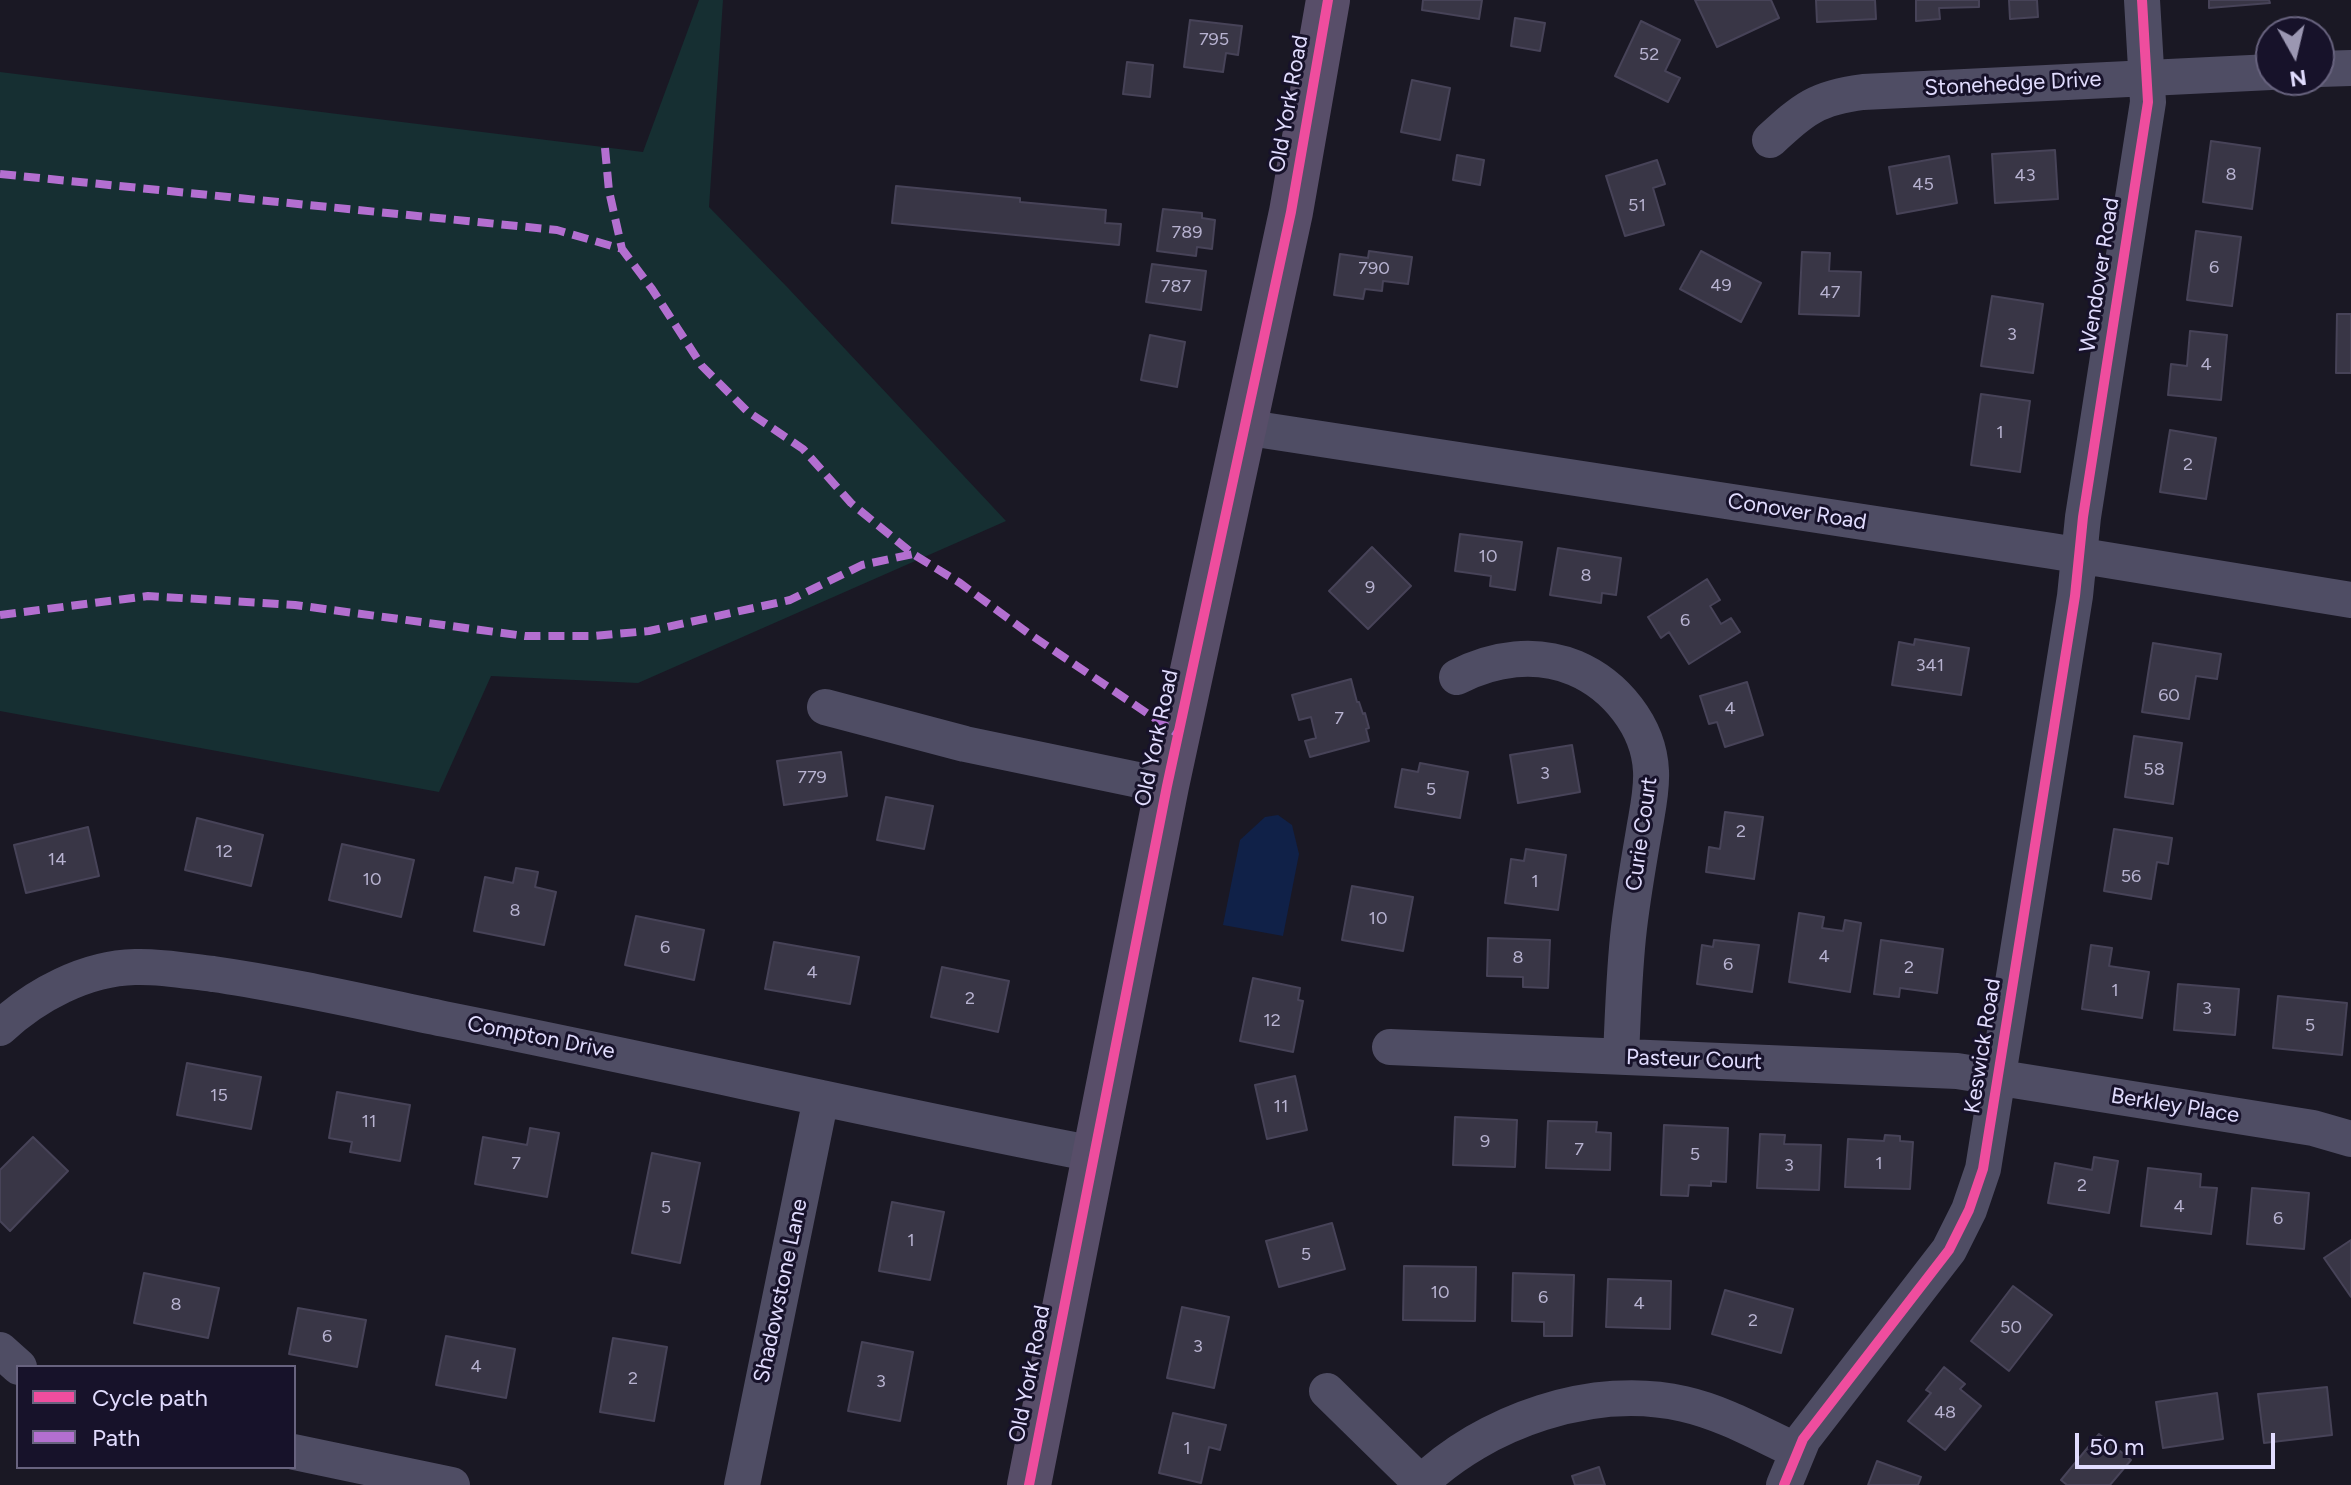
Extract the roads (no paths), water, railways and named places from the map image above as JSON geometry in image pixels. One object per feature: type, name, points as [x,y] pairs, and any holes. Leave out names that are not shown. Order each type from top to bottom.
[{"type":"main road","name":"Old York Road","points":[[1029,1485],[1167,786],[1291,212],[1328,0]]},
{"type":"street","name":"Wendover Road","points":[[2079,556],[2148,102],[2142,0]]},
{"type":"street","name":"Stonehedge Drive","points":[[1770,140],[1802,111],[1833,96],[1874,91],[2255,73]]},
{"type":"street","name":"Conover Road","points":[[1243,427],[2351,600]]},
{"type":"street","name":"Keswick Road","points":[[1784,1485],[1797,1451],[1812,1427],[1935,1269],[1959,1233],[1977,1190],[1998,1076],[2079,556]]},
{"type":"street","name":"Curie Court","points":[[1457,677],[1500,660],[1540,659],[1558,663],[1583,671],[1605,686],[1623,703],[1637,724],[1649,758],[1651,782],[1629,927],[1621,1056]]},
{"type":"street","points":[[825,707],[965,744],[1167,786]]},
{"type":"street","name":"Compton Drive","points":[[0,1028],[18,1012],[53,990],[92,974],[133,967],[172,969],[249,979],[1094,1154]]},
{"type":"street","name":"Pasteur Court","points":[[1390,1047],[1929,1069],[1998,1076]]},
{"type":"street","name":"Berkley Place","points":[[1998,1076],[2313,1128],[2351,1139]]},
{"type":"street","name":"Shadowstone Lane","points":[[742,1485],[821,1098]]},
{"type":"street","points":[[0,1350],[17,1365]]},
{"type":"street","points":[[1327,1391],[1420,1484],[1451,1458],[1511,1423],[1565,1406],[1614,1400],[1650,1399],[1688,1405],[1730,1420],[1797,1451]]},
{"type":"street","points":[[296,1452],[452,1485]]},
{"type":"water","points":[[1278,815],[1292,825],[1299,854],[1283,936],[1223,925],[1240,840],[1265,817]]}]
